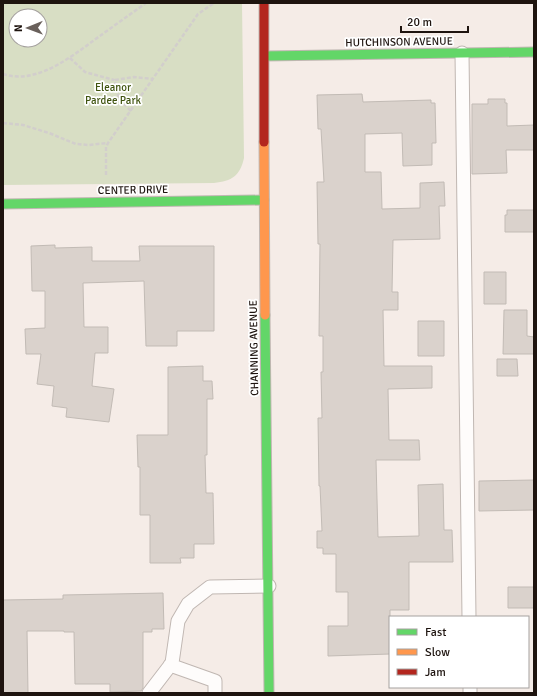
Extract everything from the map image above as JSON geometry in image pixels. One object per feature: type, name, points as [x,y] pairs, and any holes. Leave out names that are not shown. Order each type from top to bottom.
[{"type":"street","name":"CHANNING AVENUE","points":[[264,3],[265,56],[263,109],[270,693]]},
{"type":"street","name":"HUTCHINSON AVENUE","points":[[265,56],[534,52]]},
{"type":"street","name":"CENTER DRIVE","points":[[3,204],[264,200]]},
{"type":"lane","points":[[462,53],[469,616]]},
{"type":"lane","points":[[148,693],[172,663],[178,621],[188,604],[210,587],[269,586]]},
{"type":"lane","points":[[170,665],[214,681],[215,693]]},
{"type":"path","points":[[3,74],[14,76],[39,73],[60,65],[146,3]]},
{"type":"path","points":[[106,175],[106,147],[108,143],[198,14],[214,3]]},
{"type":"path","points":[[70,58],[85,72],[115,80],[134,77],[154,79]]},
{"type":"path","points":[[115,80],[116,91],[120,101],[131,111]]},
{"type":"path","points":[[3,123],[23,125],[49,133],[76,144],[89,145],[108,143]]},
{"type":"green space","name":"Eleanor Pardee Park","points":[[3,3],[242,3],[244,158],[240,169],[234,176],[226,181],[214,183],[3,185]]},
{"type":"building","points":[[362,94],[363,102],[431,100],[431,103],[435,103],[436,143],[432,143],[432,165],[403,166],[402,133],[365,134],[365,172],[381,172],[382,209],[420,208],[420,183],[444,182],[445,206],[439,206],[440,239],[393,240],[392,292],[398,292],[398,310],[383,310],[384,366],[432,366],[432,388],[388,389],[389,440],[419,440],[420,460],[376,460],[378,537],[419,536],[418,485],[443,484],[444,530],[452,530],[453,562],[409,562],[409,610],[390,610],[389,654],[328,656],[328,626],[348,626],[348,592],[336,592],[336,554],[323,554],[323,548],[317,548],[317,531],[322,531],[319,486],[318,418],[322,418],[321,372],[323,372],[323,336],[319,336],[320,244],[318,244],[317,182],[324,182],[321,129],[318,129],[317,95]]},
{"type":"building","points":[[488,99],[505,99],[505,103],[507,103],[507,126],[534,125],[534,150],[506,150],[507,173],[472,174],[472,104],[488,104]]},
{"type":"building","points":[[507,210],[534,210],[534,232],[505,232],[505,215],[507,215]]},
{"type":"building","points":[[55,245],[55,248],[92,247],[92,261],[140,261],[139,246],[214,246],[214,331],[177,331],[177,346],[146,346],[144,281],[83,283],[84,327],[108,327],[108,353],[95,353],[92,386],[114,389],[109,422],[66,417],[67,408],[52,406],[54,386],[37,384],[41,354],[26,354],[25,329],[45,328],[45,291],[32,291],[31,246]]},
{"type":"building","points":[[484,272],[506,272],[506,304],[484,304]]},
{"type":"building","points":[[504,310],[527,310],[527,336],[534,337],[534,354],[503,354]]},
{"type":"building","points":[[418,321],[444,321],[444,356],[418,356]]},
{"type":"building","points":[[497,359],[517,359],[518,376],[497,376]]},
{"type":"building","points":[[203,366],[203,381],[212,381],[213,399],[207,399],[207,455],[205,455],[206,493],[213,493],[214,544],[194,544],[194,558],[180,558],[181,563],[150,563],[150,515],[140,515],[140,467],[138,467],[137,435],[168,435],[168,367]]},
{"type":"building","points":[[534,480],[534,510],[479,511],[479,481]]},
{"type":"building","points":[[508,587],[534,587],[534,608],[508,608]]},
{"type":"building","points":[[163,593],[164,629],[152,629],[152,632],[143,632],[143,688],[141,691],[110,692],[110,684],[75,684],[74,632],[27,631],[28,693],[3,693],[3,600],[63,599],[63,595]]},
{"type":"traffic: fast","points":[[265,56],[534,52]]},
{"type":"traffic: fast","points":[[3,204],[264,200]]},
{"type":"traffic: fast","points":[[265,315],[269,693]]},
{"type":"traffic: slow","points":[[264,142],[265,315]]},
{"type":"traffic: jam","points":[[264,3],[264,142]]}]
